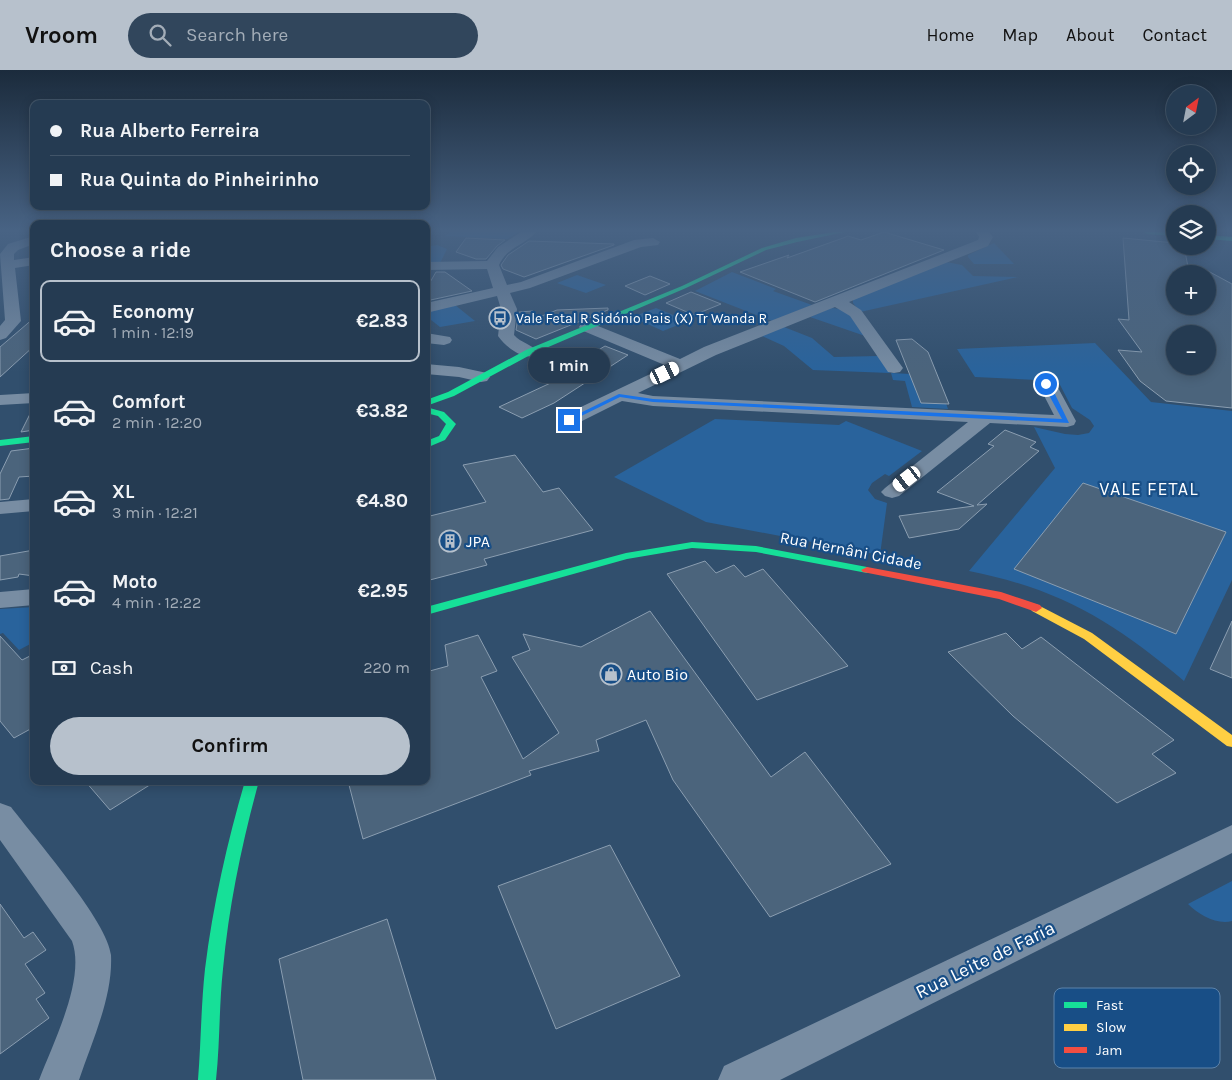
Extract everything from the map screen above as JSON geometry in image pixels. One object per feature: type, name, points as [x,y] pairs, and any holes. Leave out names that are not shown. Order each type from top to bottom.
[{"type":"street","points":[[0,335],[13,321],[11,279]]},
{"type":"street","points":[[498,279],[509,309],[506,336],[512,343],[529,352]]},
{"type":"street","points":[[430,307],[525,285],[541,279]]},
{"type":"street","points":[[430,402],[451,394],[529,352],[700,279]]},
{"type":"street","points":[[569,420],[680,365],[892,279]]},
{"type":"street","points":[[834,302],[844,305],[856,313],[894,368]]},
{"type":"street","points":[[587,327],[680,365]]},
{"type":"street","points":[[430,338],[444,340]]},
{"type":"street","points":[[430,369],[459,372],[477,380]]},
{"type":"street","points":[[448,418],[451,404],[457,396],[477,380]]},
{"type":"street","points":[[619,395],[653,401],[1067,421],[1046,384]]},
{"type":"street","points":[[0,400],[30,398]]},
{"type":"street","points":[[430,411],[448,418],[451,424],[449,431],[443,438],[430,443]]},
{"type":"street","points":[[892,492],[986,417]]},
{"type":"street","points":[[0,443],[30,439]]},
{"type":"street","points":[[0,508],[30,505]]},
{"type":"street","name":"Rua Hernâni Cidade","points":[[430,610],[626,556],[692,546],[756,549],[1001,596],[1035,608],[1088,636],[1232,742]]},
{"type":"street","points":[[0,600],[30,597]]},
{"type":"street","points":[[207,1080],[210,1056],[213,972],[222,902],[235,837],[251,785]]},
{"type":"street","points":[[0,816],[85,932],[93,952],[92,975],[87,997],[59,1080]]},
{"type":"street","name":"Rua Leite de Faria","points":[[738,1080],[1232,838]]},
{"type":"street","points":[[210,1056],[213,1080]]},
{"type":"shaded area","points":[[567,279],[589,279],[606,285],[586,293],[557,283]]},
{"type":"shaded area","points":[[718,279],[750,279],[776,289],[773,291],[812,305],[772,321],[695,291]]},
{"type":"shaded area","points":[[903,279],[1008,279],[860,312],[853,303],[853,299]]},
{"type":"shaded area","points":[[455,305],[475,321],[440,327],[430,319],[430,311]]},
{"type":"shaded area","points":[[656,308],[688,321],[663,331],[632,317]]},
{"type":"shaded area","points":[[831,308],[848,313],[868,337],[810,317]]},
{"type":"shaded area","points":[[784,327],[812,338],[834,357],[878,356],[890,373],[813,370],[784,346],[762,336]]},
{"type":"shaded area","points":[[1095,343],[1151,402],[1232,411],[1232,580],[1184,681],[1134,641],[1059,598],[1001,578],[969,571],[1055,468],[1034,427],[1078,435],[1089,433],[1094,426],[1090,420],[1072,408],[1058,381],[975,377],[957,349]]},
{"type":"shaded area","points":[[891,373],[930,375],[939,383],[948,409],[912,407],[905,381],[893,380]]},
{"type":"shaded area","points":[[715,419],[839,425],[846,421],[922,451],[889,476],[885,474],[872,483],[868,490],[875,499],[887,503],[880,555],[706,522],[614,477]]},
{"type":"shaded area","points":[[30,607],[30,644],[19,650],[3,633],[0,634],[0,609]]},
{"type":"shaded area","points":[[1232,881],[1232,921],[1220,922],[1208,918],[1188,904]]},
{"type":"building","points":[[432,279],[455,279],[472,291],[430,300],[430,282]]},
{"type":"building","points":[[642,279],[658,279],[670,284],[645,295],[625,286]]},
{"type":"building","points":[[758,279],[872,279],[815,302]]},
{"type":"building","points":[[1126,279],[1166,279],[1166,315],[1216,315],[1216,279],[1223,279],[1232,284],[1232,408],[1166,401],[1140,381],[1118,350],[1142,352],[1118,319],[1129,320]]},
{"type":"building","points":[[691,292],[721,304],[694,315],[666,303]]},
{"type":"building","points":[[608,308],[608,310],[536,339],[516,330],[519,312],[533,311],[534,319],[557,310]]},
{"type":"building","points":[[30,321],[30,350],[0,377],[0,347]]},
{"type":"building","points":[[912,339],[928,352],[949,404],[921,403],[896,340]]},
{"type":"building","points":[[605,346],[628,355],[554,403],[522,418],[499,407],[572,373],[565,370]]},
{"type":"building","points":[[30,414],[30,431],[21,432]]},
{"type":"building","points":[[1005,430],[1036,442],[1030,447],[1039,451],[977,505],[987,504],[959,529],[909,538],[899,516],[974,506],[937,492],[994,446],[988,444]]},
{"type":"building","points":[[30,449],[30,476],[19,477],[9,499],[0,500],[0,474],[11,451]]},
{"type":"building","points":[[515,455],[543,492],[559,488],[593,530],[484,559],[487,565],[430,580],[430,516],[486,502],[463,465]]},
{"type":"building","points":[[1083,483],[1226,532],[1176,634],[1014,569]]},
{"type":"building","points":[[30,551],[30,575],[19,574],[18,577],[0,580],[0,556]]},
{"type":"building","points":[[705,561],[716,573],[734,565],[745,577],[763,569],[848,666],[757,700],[667,574]]},
{"type":"building","points":[[650,611],[771,777],[805,752],[891,864],[770,917],[673,780],[646,720],[596,740],[599,751],[529,771],[531,775],[363,839],[349,785],[430,785],[430,671],[448,666],[445,645],[478,635],[497,671],[481,677],[523,759],[559,733],[512,657],[530,650],[523,634],[581,647]]},
{"type":"building","points":[[1232,621],[1232,678],[1210,669]]},
{"type":"building","points":[[1006,633],[1022,649],[1041,637],[1174,740],[1152,754],[1176,773],[1117,803],[1013,716],[948,652]]},
{"type":"building","points":[[0,636],[22,660],[30,656],[30,729],[14,738],[0,721]]},
{"type":"building","points":[[88,785],[150,785],[110,810]]},
{"type":"building","points":[[610,845],[680,976],[556,1029],[498,886]]},
{"type":"building","points":[[0,904],[24,938],[33,932],[46,950],[25,964],[45,993],[36,999],[49,1018],[0,1054]]},
{"type":"building","points":[[387,919],[436,1080],[303,1080],[279,959]]},
{"type":"traffic: fast","points":[[430,402],[451,394],[529,352],[701,279]]},
{"type":"traffic: fast","points":[[430,411],[441,414],[451,424],[442,438],[430,443]]},
{"type":"traffic: fast","points":[[0,443],[30,439]]},
{"type":"traffic: fast","points":[[430,610],[626,556],[692,545],[756,549],[867,570]]},
{"type":"traffic: fast","points":[[207,1080],[213,983],[220,921],[239,828],[251,785]]},
{"type":"traffic: slow","points":[[1036,608],[1088,636],[1232,742]]},
{"type":"traffic: jam","points":[[867,570],[1001,596],[1036,608]]},
{"type":"place","name":"Vale Fetal R Sidónio Pais (X) Tr Wanda R","points":[[500,318]]},
{"type":"place","name":"JPA","points":[[450,541]]},
{"type":"place","name":"Auto Bio","points":[[611,674]]},
{"type":"district","name":"VALE FETAL","points":[[1149,489]]},
{"type":"route","points":[[569,420],[619,395],[653,401],[1067,421],[1046,384]]}]
